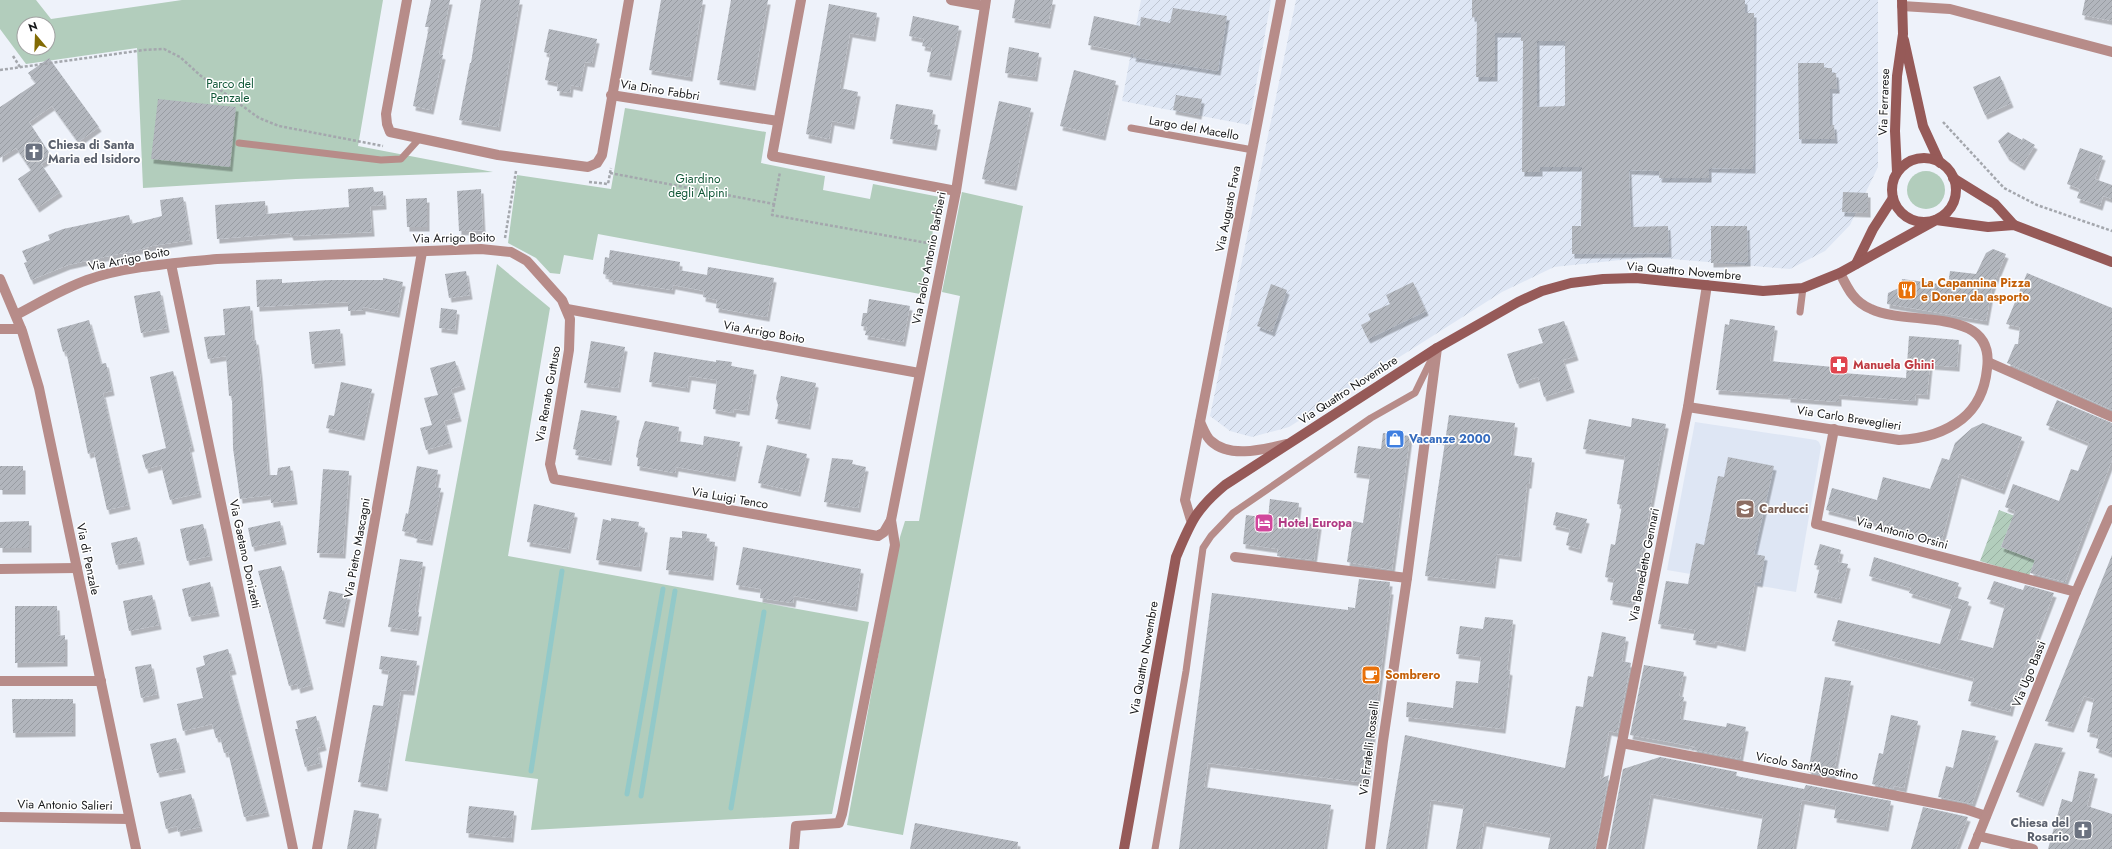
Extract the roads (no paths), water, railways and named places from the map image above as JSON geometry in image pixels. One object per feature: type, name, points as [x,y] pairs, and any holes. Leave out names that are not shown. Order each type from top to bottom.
[{"type":"main road","name":"Via Ferrarese","points":[[1897,172],[1895,131],[1897,76],[1903,34],[1902,3]]},
{"type":"main road","name":"Via Ferrarese","points":[[1903,34],[1923,126],[1940,163]]},
{"type":"main road","points":[[2014,225],[1995,204],[1954,178],[1948,169],[1940,163],[1922,158],[1912,161],[1897,172],[1893,180],[1893,198],[1896,207],[1909,219],[1927,222],[1936,220],[1988,227],[2014,225],[2112,262]]},
{"type":"main road","name":"Via Quattro Novembre","points":[[1124,849],[1176,557],[1192,520],[1204,504],[1226,485],[1437,348],[1518,302],[1542,291],[1571,283],[1603,279],[1636,278],[1763,291],[1803,288],[1840,273],[1936,220],[1951,207],[1955,198],[1956,188],[1954,178]]},
{"type":"main road","points":[[1856,264],[1873,229],[1893,198]]},
{"type":"street","name":"Via Dino Fabbri","points":[[407,0],[386,114],[390,132],[394,134],[519,159],[588,167],[597,163],[602,155],[611,95],[778,121]]},
{"type":"street","points":[[611,95],[629,0]]},
{"type":"street","points":[[800,0],[772,156],[956,191]]},
{"type":"street","points":[[951,0],[986,3]]},
{"type":"street","name":"Via Augusto Fava","points":[[1192,520],[1185,500],[1281,0]]},
{"type":"street","name":"Via Paolo Antonio Barbieri","points":[[891,520],[956,191],[986,3]]},
{"type":"street","points":[[1902,3],[1950,9],[2112,52]]},
{"type":"street","name":"Via Arrigo Boito","points":[[16,315],[88,280],[112,273],[171,264],[216,259],[503,250],[518,255],[527,261],[554,290],[567,309],[919,373]]},
{"type":"street","name":"Via Pietro Mascagni","points":[[317,849],[422,252]]},
{"type":"street","name":"Via Gaetano Donizetti","points":[[171,264],[294,849]]},
{"type":"street","name":"Via Carlo Breveglieri","points":[[1688,407],[1899,440],[1919,438],[1947,429],[1963,418],[1976,404],[1983,387],[1988,362],[1986,346],[1973,330],[1961,325],[1878,313],[1862,305],[1853,297],[1840,273]]},
{"type":"street","name":"Via di Penzale","points":[[0,279],[21,328],[39,388],[136,849]]},
{"type":"street","name":"Via Benedetto Gennari","points":[[1600,849],[1688,407],[1706,285]]},
{"type":"street","name":"Via Renato Guttuso","points":[[558,481],[552,477],[550,464],[571,338],[570,319],[567,309]]},
{"type":"street","points":[[0,328],[21,328]]},
{"type":"street","name":"Via Fratelli Rosselli","points":[[1370,849],[1383,741],[1407,578],[1437,348]]},
{"type":"street","points":[[1988,362],[2112,417]]},
{"type":"street","points":[[1200,422],[1210,441],[1223,449],[1241,451],[1268,449],[1291,443]]},
{"type":"street","name":"Via Antonio Orsini","points":[[1834,429],[1816,524],[2076,592]]},
{"type":"street","name":"Via Luigi Tenco","points":[[558,481],[872,536],[882,534],[891,520]]},
{"type":"street","name":"Via Ugo Bassi","points":[[1973,849],[2076,592],[2112,510]]},
{"type":"street","points":[[794,849],[796,826],[829,825],[839,823],[894,545],[891,520]]},
{"type":"street","points":[[1235,557],[1407,578]]},
{"type":"street","points":[[0,569],[77,568]]},
{"type":"street","points":[[0,681],[101,681]]},
{"type":"street","name":"Vicolo Sant'Agostino","points":[[1622,743],[1965,810],[1986,816]]},
{"type":"street","name":"Via Antonio Salieri","points":[[0,817],[129,819]]},
{"type":"street","points":[[1978,836],[2033,849]]},
{"type":"lane","name":"Largo del Macello","points":[[1131,128],[1252,150]]},
{"type":"lane","points":[[239,143],[382,160],[401,159],[419,139]]},
{"type":"lane","points":[[1800,312],[1803,288]]},
{"type":"lane","points":[[1155,849],[1186,671],[1203,548],[1211,536],[1233,513],[1371,418],[1415,393],[1437,348]]},
{"type":"waterway","points":[[531,771],[562,571]]},
{"type":"waterway","points":[[627,794],[663,589]]},
{"type":"waterway","points":[[641,796],[675,591]]},
{"type":"waterway","points":[[731,808],[764,612]]},
{"type":"place","name":"Chiesa di Santa Maria ed Isidoro","points":[[34,152]]},
{"type":"place","name":"La Capannina Pizza e Doner da asporto","points":[[1907,290]]},
{"type":"place","name":"Manuela Ghini","points":[[1839,365]]},
{"type":"place","name":"Vacanze 2000","points":[[1395,439]]},
{"type":"place","name":"Carducci","points":[[1745,509]]},
{"type":"place","name":"Hotel Europa","points":[[1264,523]]},
{"type":"place","name":"Sombrero","points":[[1371,675]]},
{"type":"place","name":"Chiesa del Rosario","points":[[2083,830]]},
{"type":"park label","name":"Parco del Penzale","points":[[230,91]]},
{"type":"park label","name":"Giardino degli Alpini","points":[[698,186]]}]
